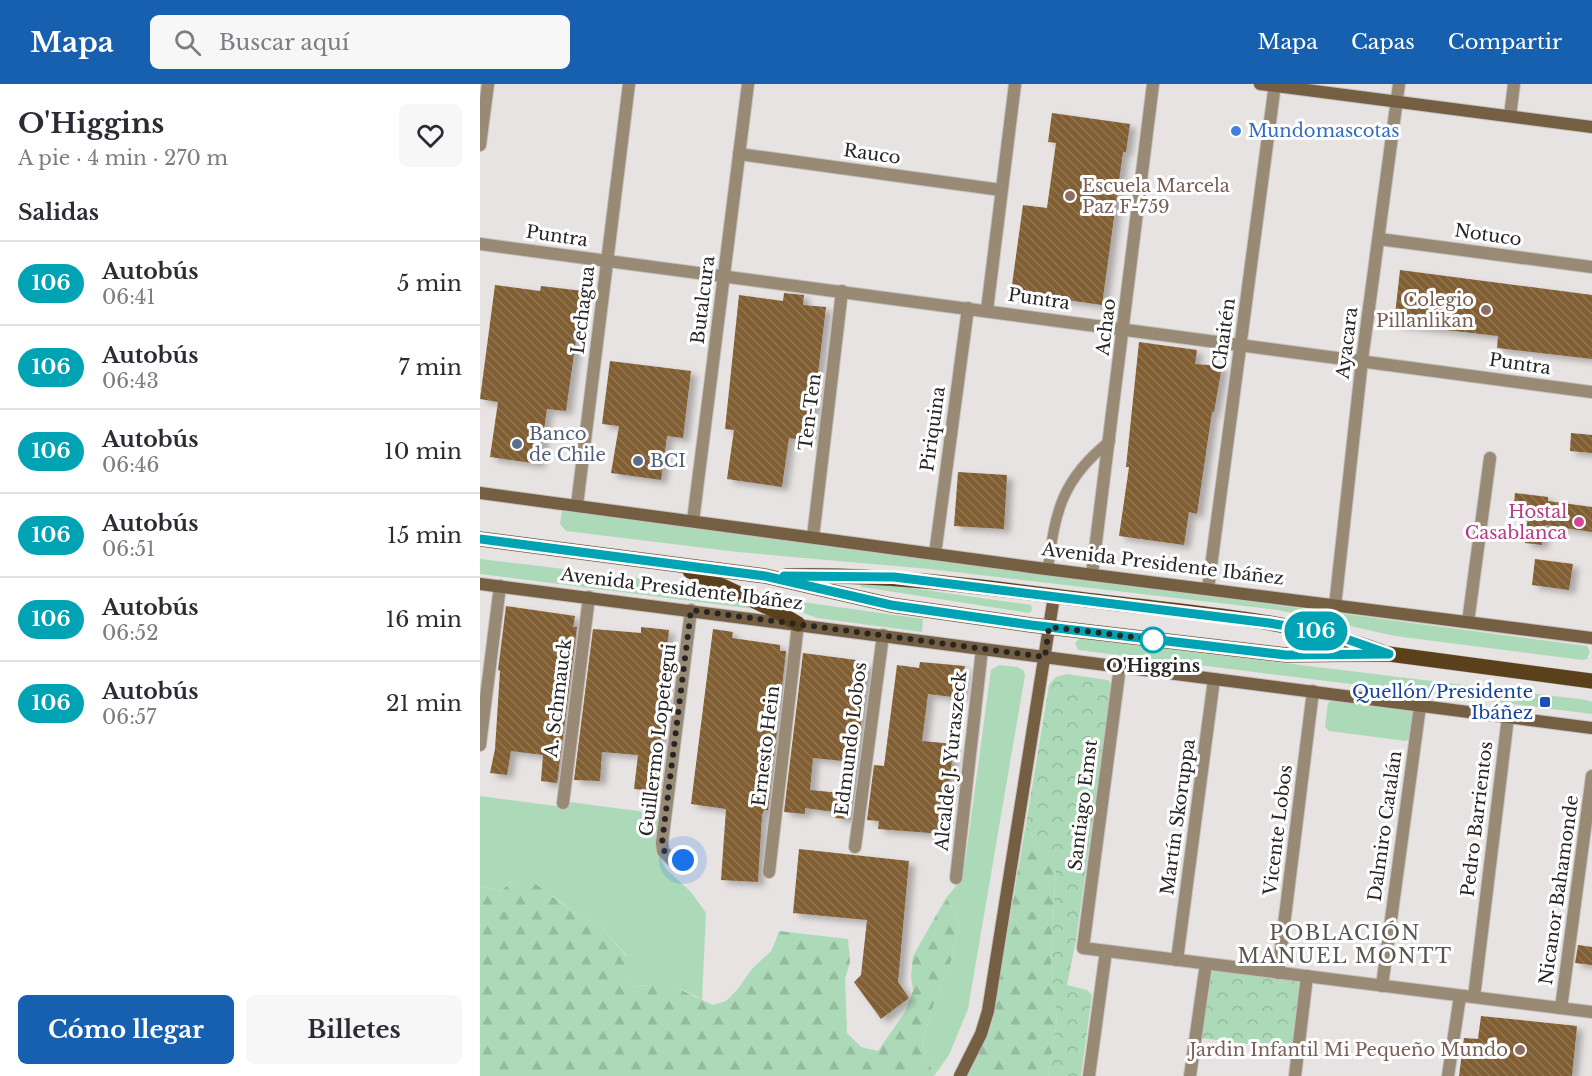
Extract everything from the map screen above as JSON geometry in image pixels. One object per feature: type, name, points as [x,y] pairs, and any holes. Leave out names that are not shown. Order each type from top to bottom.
[{"type":"main road","name":"Avenida Presidente Ibáñez","points":[[480,539],[765,576],[891,605],[1049,627],[1286,655],[1389,654],[1592,681]]},
{"type":"main road","points":[[676,564],[776,611],[798,624]]},
{"type":"main road","name":"Avenida Presidente Ibáñez","points":[[765,576],[840,574],[894,577],[1054,596],[1313,630],[1389,654]]},
{"type":"street","points":[[480,145],[488,84]]},
{"type":"street","name":"Lechagua","points":[[577,505],[629,84]]},
{"type":"street","name":"Butalcura","points":[[693,521],[748,84]]},
{"type":"street","points":[[987,310],[1015,84]]},
{"type":"street","name":"Achao","points":[[1092,574],[1153,84]]},
{"type":"street","points":[[1260,84],[1592,127]]},
{"type":"street","name":"Ayacara","points":[[1335,606],[1362,360],[1399,84]]},
{"type":"street","points":[[1510,116],[1514,84]]},
{"type":"street","name":"Chaitén","points":[[1208,589],[1275,85]]},
{"type":"street","name":"Rauco","points":[[739,154],[1001,190]]},
{"type":"street","name":"Notuco","points":[[1379,239],[1592,267]]},
{"type":"street","name":"Puntra","points":[[480,244],[1592,392]]},
{"type":"street","name":"Ten-Ten","points":[[813,537],[842,291]]},
{"type":"street","name":"Piriquina","points":[[934,554],[968,308]]},
{"type":"street","points":[[1468,622],[1490,458]]},
{"type":"street","name":"Avenida Presidente Ibáñez","points":[[480,493],[1048,569],[1592,638]]},
{"type":"street","name":"Avenida Presidente Ibáñez","points":[[480,584],[1592,728]]},
{"type":"street","points":[[480,745],[500,586]]},
{"type":"street","points":[[960,1076],[981,1034],[988,1011],[1054,596]]},
{"type":"street","name":"A. Schmauck","points":[[562,803],[589,597]]},
{"type":"street","name":"Guillermo Lopetegui","points":[[683,860],[671,859],[663,851],[662,843],[691,610]]},
{"type":"street","name":"Ernesto Hein","points":[[769,872],[798,624]]},
{"type":"street","name":"Edmundo Lobos","points":[[855,847],[883,635]]},
{"type":"street","name":"Alcalde J. Yuraszeck","points":[[956,878],[982,649]]},
{"type":"street","name":"Santiago Emst","points":[[1106,951],[1083,948],[1120,666]]},
{"type":"street","name":"Martín Skoruppa","points":[[1177,960],[1214,679]]},
{"type":"street","name":"Vicente Lobos","points":[[1278,973],[1313,691]]},
{"type":"street","name":"Dalmiro Catalán","points":[[1382,986],[1420,706]]},
{"type":"street","name":"Pedro Barrientos","points":[[1473,997],[1508,717]]},
{"type":"street","name":"Nicanor Bahamonde","points":[[1561,1008],[1592,776]]},
{"type":"street","points":[[1089,1076],[1106,951],[1592,1012]]},
{"type":"street","points":[[1190,1076],[1206,964]]},
{"type":"street","points":[[1294,1076],[1307,976]]},
{"type":"street","points":[[1448,1076],[1460,996]]},
{"type":"lane","points":[[1048,569],[1058,507],[1065,492],[1084,464],[1110,441]]},
{"type":"green space","points":[[562,511],[1587,646],[1590,652],[1587,659],[1582,660],[1395,636],[1278,610],[929,569],[738,552],[566,531],[560,524]]},
{"type":"green space","points":[[480,559],[689,584],[713,589],[761,610],[480,574]]},
{"type":"green space","points":[[862,584],[890,585],[1031,605],[1032,610],[1029,613],[862,587],[860,586]]},
{"type":"green space","points":[[774,598],[923,619],[922,632],[817,618],[774,602]]},
{"type":"green space","points":[[1080,638],[1587,700],[1592,702],[1592,714],[1078,650],[1075,643]]},
{"type":"green space","points":[[999,665],[1017,667],[1024,671],[1025,675],[968,1009],[949,1055],[934,1076],[922,1045],[936,996],[952,959],[959,921],[946,898],[957,885],[965,862],[991,670]]},
{"type":"green space","points":[[1066,674],[1108,680],[1112,685],[1076,940],[1067,985],[1087,990],[1092,995],[1081,1076],[1048,1076],[1057,1021],[1051,965],[1056,865],[1035,840],[1026,824],[1049,685],[1056,677]]},
{"type":"green space","points":[[1332,700],[1410,710],[1414,713],[1410,739],[1406,741],[1329,731],[1325,727],[1328,703]]},
{"type":"green space","points":[[480,796],[564,807],[570,802],[660,814],[656,849],[666,869],[691,892],[706,913],[702,1000],[694,995],[668,987],[651,985],[632,987],[628,982],[627,956],[601,927],[575,913],[553,896],[513,880],[501,891],[480,886]]},
{"type":"green space","points":[[1026,824],[1035,840],[1056,864],[1051,965],[1057,1021],[1048,1076],[968,1076],[991,1027]]},
{"type":"green space","points":[[519,875],[530,880],[575,913],[601,927],[628,958],[628,982],[632,987],[667,986],[713,1005],[726,1001],[737,990],[752,969],[772,950],[779,931],[848,939],[850,962],[845,979],[847,1033],[861,1047],[878,1051],[905,1012],[913,991],[911,976],[913,956],[946,898],[959,921],[952,959],[936,996],[922,1045],[934,1076],[480,1076],[480,886],[501,891]]},
{"type":"green space","points":[[1210,968],[1302,980],[1294,1050],[1201,1038]]},
{"type":"building","points":[[1052,113],[1130,124],[1126,152],[1123,152],[1102,305],[1011,292],[1023,205],[1047,208],[1056,143],[1048,142]]},
{"type":"building","name":"Colegio Pillanlikan","points":[[1400,270],[1592,295],[1592,359],[1497,348],[1498,336],[1394,324]]},
{"type":"building","points":[[495,285],[540,291],[541,286],[583,291],[566,411],[547,409],[539,464],[490,457],[498,402],[480,399]]},
{"type":"building","points":[[784,293],[804,295],[803,305],[826,307],[810,441],[789,438],[782,487],[727,479],[734,430],[725,429],[739,295],[783,301]]},
{"type":"building","points":[[1139,342],[1197,350],[1195,364],[1222,366],[1214,412],[1212,412],[1197,514],[1189,512],[1184,545],[1119,536],[1129,467],[1126,467]]},
{"type":"building","points":[[610,361],[691,371],[683,438],[667,436],[661,480],[611,473],[619,426],[602,424]]},
{"type":"building","points":[[1571,433],[1592,435],[1592,453],[1570,451]]},
{"type":"building","points":[[958,472],[1007,475],[1004,529],[954,526]]},
{"type":"building","points":[[1515,493],[1548,497],[1548,501],[1592,507],[1592,532],[1545,525],[1542,545],[1525,543],[1528,515],[1513,512]]},
{"type":"building","points":[[1535,559],[1573,564],[1569,590],[1532,585]]},
{"type":"building","points":[[506,606],[575,616],[573,627],[577,627],[557,783],[541,781],[543,755],[511,751],[507,775],[490,773],[495,749],[500,671],[498,670]]},
{"type":"building","points":[[641,627],[669,630],[664,682],[667,683],[655,791],[634,789],[638,755],[602,752],[600,781],[574,780],[593,629],[641,633]]},
{"type":"building","points":[[713,629],[733,632],[732,638],[780,645],[780,651],[786,651],[768,810],[764,810],[762,815],[758,882],[721,880],[726,809],[691,804]]},
{"type":"building","points":[[803,653],[856,660],[856,663],[868,664],[850,819],[835,818],[835,812],[805,808],[805,814],[784,812]],"holes":[[[813,758],[843,761],[840,793],[810,790]]]},
{"type":"building","points":[[920,662],[965,666],[961,698],[928,694],[922,741],[954,744],[943,834],[878,829],[879,821],[867,820],[874,765],[884,766],[897,665],[919,668]]},
{"type":"building","points":[[799,849],[909,861],[898,982],[909,998],[881,1019],[854,982],[861,975],[867,920],[793,913]]},
{"type":"building","points":[[1578,945],[1592,947],[1592,965],[1575,963]]},
{"type":"building","name":"Jardin Infantil Mi Pequeño Mundo","points":[[1481,1016],[1577,1026],[1572,1076],[1459,1076],[1464,1038],[1478,1039]]},
{"type":"bus line","name":"106","points":[[480,539],[765,576],[891,605],[1031,625],[1286,655],[1326,657],[1389,654],[1332,634],[1269,623],[894,577],[840,574],[784,576]]},
{"type":"place","name":"Mundomascotas","points":[[1236,131]]},
{"type":"place","name":"Escuela Marcela Paz F-759","points":[[1070,196]]},
{"type":"place","name":"Colegio Pillanlikan","points":[[1486,310]]},
{"type":"place","name":"Banco de Chile","points":[[517,444]]},
{"type":"place","name":"BCI","points":[[638,461]]},
{"type":"place","name":"Hostal Casablanca","points":[[1579,522]]},
{"type":"place","name":"O'Higgins","points":[[1153,640]]},
{"type":"place","name":"Quellón/Presidente Ibáñez","points":[[1545,702]]},
{"type":"place","name":"Jardin Infantil Mi Pequeño Mundo","points":[[1520,1050]]},
{"type":"district","name":"POBLACIÓN MANUEL MONTT","points":[[1345,944]]},
{"type":"route","points":[[683,860],[671,859],[663,851],[662,843],[691,610],[1045,657],[1049,627],[1159,640],[1153,640]]}]
